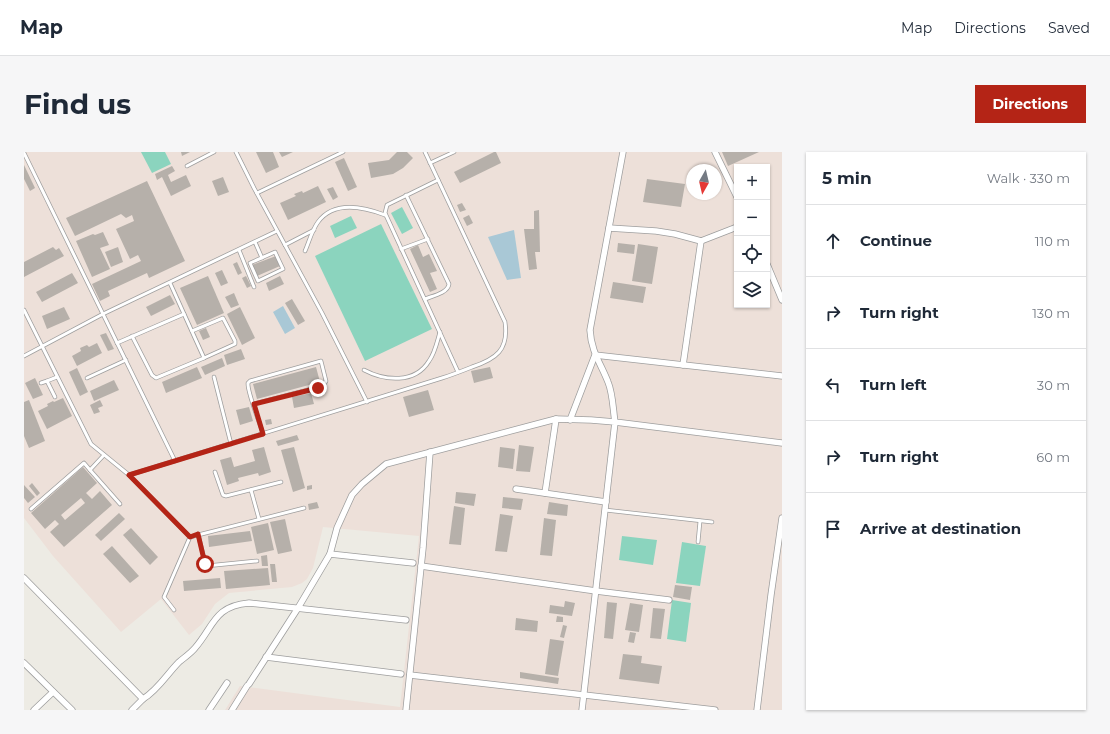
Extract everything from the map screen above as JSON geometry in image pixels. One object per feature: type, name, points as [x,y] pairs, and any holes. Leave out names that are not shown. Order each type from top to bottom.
[{"type":"street","points":[[582,710],[615,422],[609,384],[590,341],[590,330],[623,152]]},
{"type":"street","points":[[716,152],[734,191]]},
{"type":"street","points":[[610,228],[656,231],[701,241],[734,228]]},
{"type":"street","points":[[683,365],[701,241]]},
{"type":"street","points":[[770,271],[782,300]]},
{"type":"street","points":[[595,355],[782,376]]},
{"type":"street","points":[[570,420],[595,355]]},
{"type":"street","points":[[545,493],[556,420]]},
{"type":"street","points":[[232,710],[298,608],[330,554],[336,532],[352,495],[362,484],[386,464],[556,420],[615,422],[782,443]]},
{"type":"street","points":[[406,710],[421,566],[430,452]]},
{"type":"street","points":[[516,489],[606,502]]},
{"type":"street","points":[[757,710],[782,518]]},
{"type":"street","points":[[330,554],[413,564]]},
{"type":"street","points":[[421,566],[670,600]]},
{"type":"street","points":[[24,578],[143,699]]},
{"type":"street","points":[[132,710],[195,648],[213,622],[224,610],[236,605],[248,603],[406,620]]},
{"type":"street","points":[[266,657],[401,674]]},
{"type":"street","points":[[24,663],[72,710]]},
{"type":"street","points":[[410,675],[716,710]]},
{"type":"street","points":[[209,710],[227,683]]},
{"type":"street","points":[[34,710],[53,692]]},
{"type":"lane","points":[[187,166],[214,152]]},
{"type":"lane","points":[[236,152],[322,313],[367,402]]},
{"type":"lane","points":[[257,193],[343,152]]},
{"type":"lane","points":[[129,475],[367,402],[481,364],[497,356],[503,345],[506,331],[505,322],[425,152]]},
{"type":"lane","points":[[430,163],[454,152]]},
{"type":"lane","points":[[24,153],[175,462]]},
{"type":"lane","points":[[438,180],[387,204],[385,215],[458,372]]},
{"type":"lane","points":[[406,195],[449,284],[449,288],[445,291],[425,299]]},
{"type":"lane","points":[[305,251],[318,223],[323,217],[332,211],[341,208],[362,208],[385,215]]},
{"type":"lane","points":[[285,245],[314,230]]},
{"type":"lane","points":[[24,356],[103,314],[277,231]]},
{"type":"lane","points":[[401,249],[428,239]]},
{"type":"lane","points":[[255,242],[262,258]]},
{"type":"lane","points":[[239,250],[254,287]]},
{"type":"lane","points":[[275,252],[283,269],[258,280],[250,263],[262,258],[275,252]]},
{"type":"lane","points":[[170,283],[204,358]]},
{"type":"lane","points":[[24,310],[88,439],[95,448],[129,475],[190,537]]},
{"type":"lane","points":[[117,343],[184,314]]},
{"type":"lane","points":[[132,336],[152,375],[156,378],[233,346],[235,341],[223,318],[192,331]]},
{"type":"lane","points":[[364,370],[378,376],[393,379],[414,375],[430,361],[440,332]]},
{"type":"lane","points":[[87,378],[126,360]]},
{"type":"lane","points":[[254,404],[323,386],[326,381],[321,361],[250,381],[248,385],[263,434]]},
{"type":"lane","points":[[41,383],[57,377]]},
{"type":"lane","points":[[214,377],[231,444]]},
{"type":"lane","points":[[47,381],[55,397]]},
{"type":"lane","points":[[90,470],[104,455]]},
{"type":"lane","points":[[31,509],[84,464],[120,504]]},
{"type":"lane","points":[[215,472],[223,495],[229,496],[281,482]]},
{"type":"lane","points":[[251,490],[259,519]]},
{"type":"lane","points":[[174,610],[164,597],[190,537],[304,508]]},
{"type":"lane","points":[[605,510],[712,522]]},
{"type":"lane","points":[[698,542],[700,521]]},
{"type":"lane","points":[[198,534],[206,566],[257,561]]},
{"type":"shaded area","points":[[24,152],[782,152],[782,710],[225,710],[240,686],[400,707],[419,536],[323,527],[313,568],[307,579],[292,587],[229,593],[215,604],[202,624],[189,635],[161,599],[121,632],[53,556],[24,518]]},
{"type":"green space","points":[[141,152],[165,152],[171,164],[152,173]]},
{"type":"green space","points":[[402,207],[413,228],[402,234],[391,213]]},
{"type":"green space","points":[[351,216],[357,228],[335,238],[330,226]]},
{"type":"green space","points":[[381,224],[432,329],[365,361],[315,256]]},
{"type":"green space","points":[[622,536],[657,540],[653,565],[619,560]]},
{"type":"green space","points":[[682,542],[706,546],[700,586],[676,583]]},
{"type":"green space","points":[[672,600],[691,603],[686,642],[667,639]]},
{"type":"water","points":[[514,230],[521,278],[507,280],[488,237]]},
{"type":"water","points":[[283,306],[295,328],[285,334],[273,312]]},
{"type":"building","points":[[181,152],[190,152],[182,156]]},
{"type":"building","points":[[256,152],[273,152],[279,167],[266,173]]},
{"type":"building","points":[[279,152],[293,152],[282,157]]},
{"type":"building","points":[[397,152],[407,152],[413,158],[403,168],[393,174],[371,178],[368,163],[389,160]]},
{"type":"building","points":[[496,152],[501,163],[460,183],[454,172]]},
{"type":"building","points":[[722,152],[759,152],[728,166]]},
{"type":"building","points":[[344,158],[357,187],[348,191],[335,162]]},
{"type":"building","points":[[24,165],[35,188],[30,191],[24,179]]},
{"type":"building","points":[[172,166],[175,171],[168,175],[171,182],[186,175],[191,186],[171,196],[162,177],[157,180],[155,174]]},
{"type":"building","points":[[223,177],[229,192],[218,196],[212,181]]},
{"type":"building","points":[[647,179],[685,184],[681,207],[643,202]]},
{"type":"building","points":[[147,181],[185,261],[149,278],[147,273],[108,291],[110,296],[100,301],[92,284],[141,261],[138,255],[130,259],[116,229],[134,221],[132,215],[126,218],[121,214],[75,236],[66,218]]},
{"type":"building","points":[[318,186],[326,202],[288,220],[280,203],[296,196],[294,194],[302,191],[303,193]]},
{"type":"building","points":[[333,187],[338,197],[333,200],[327,189]]},
{"type":"building","points":[[462,203],[466,210],[460,212],[457,205]]},
{"type":"building","points":[[539,210],[540,252],[535,252],[537,269],[529,270],[524,229],[534,229],[534,211]]},
{"type":"building","points":[[469,215],[473,223],[467,226],[463,218]]},
{"type":"building","points":[[103,232],[109,245],[100,248],[110,269],[92,277],[76,241],[93,234],[95,235]]},
{"type":"building","points":[[618,243],[635,245],[634,254],[617,252]]},
{"type":"building","points":[[638,244],[658,247],[652,284],[632,281]]},
{"type":"building","points":[[418,245],[423,257],[429,254],[437,271],[430,273],[437,289],[430,292],[410,249]]},
{"type":"building","points":[[53,247],[56,250],[59,248],[64,256],[24,277],[24,262]]},
{"type":"building","points":[[118,247],[123,262],[111,267],[105,252]]},
{"type":"building","points":[[276,256],[280,266],[257,276],[252,265]]},
{"type":"building","points":[[237,262],[242,273],[238,275],[233,264]]},
{"type":"building","points":[[222,270],[228,283],[221,286],[215,273]]},
{"type":"building","points":[[72,273],[78,283],[42,302],[36,292]]},
{"type":"building","points":[[208,276],[224,313],[197,325],[180,288]]},
{"type":"building","points":[[246,276],[251,286],[247,288],[242,278]]},
{"type":"building","points":[[280,276],[284,284],[269,291],[266,283]]},
{"type":"building","points":[[613,282],[646,287],[643,303],[610,298]]},
{"type":"building","points":[[234,293],[239,305],[231,308],[225,297]]},
{"type":"building","points":[[170,295],[175,304],[151,316],[146,307]]},
{"type":"building","points":[[292,299],[305,321],[298,325],[285,303]]},
{"type":"building","points":[[64,307],[70,319],[47,329],[42,316]]},
{"type":"building","points":[[240,307],[255,338],[242,345],[227,314]]},
{"type":"building","points":[[206,328],[210,337],[203,340],[199,331]]},
{"type":"building","points":[[106,333],[114,349],[108,351],[100,335]]},
{"type":"building","points":[[97,343],[102,353],[77,366],[72,356],[81,351],[80,348],[87,345],[89,347]]},
{"type":"building","points":[[241,349],[245,359],[227,365],[224,355]]},
{"type":"building","points":[[222,358],[225,366],[205,375],[201,367]]},
{"type":"building","points":[[197,367],[202,378],[166,393],[162,382]]},
{"type":"building","points":[[316,367],[320,382],[257,399],[253,384]]},
{"type":"building","points":[[490,367],[493,378],[474,383],[471,371]]},
{"type":"building","points":[[77,368],[88,392],[80,396],[69,372]]},
{"type":"building","points":[[35,378],[43,395],[33,399],[25,383]]},
{"type":"building","points":[[114,380],[119,390],[94,401],[90,391]]},
{"type":"building","points":[[428,390],[434,410],[409,417],[403,397]]},
{"type":"building","points":[[311,393],[314,404],[294,408],[292,397]]},
{"type":"building","points":[[63,398],[72,416],[47,429],[38,411],[48,406],[47,404]]},
{"type":"building","points":[[29,400],[45,441],[29,448],[24,436],[24,402]]},
{"type":"building","points":[[100,400],[103,406],[98,408],[100,412],[94,414],[90,405]]},
{"type":"building","points":[[249,407],[253,421],[240,425],[236,410]]},
{"type":"building","points":[[271,419],[272,424],[266,425],[265,420]]},
{"type":"building","points":[[297,435],[299,440],[278,446],[276,441]]},
{"type":"building","points":[[519,445],[534,447],[530,472],[516,471]]},
{"type":"building","points":[[264,447],[271,472],[259,476],[258,473],[238,478],[239,481],[227,485],[220,460],[231,457],[234,467],[255,461],[252,450]]},
{"type":"building","points":[[294,447],[305,488],[293,492],[281,450]]},
{"type":"building","points":[[500,447],[515,449],[513,469],[498,467]]},
{"type":"building","points":[[83,467],[97,483],[86,493],[92,499],[100,491],[112,505],[64,547],[50,532],[59,524],[55,520],[45,529],[31,513]],"holes":[[[81,498],[85,503],[65,520],[61,515]]]},
{"type":"building","points":[[32,483],[40,493],[37,496],[29,486]]},
{"type":"building","points":[[24,485],[35,497],[28,503],[24,498]]},
{"type":"building","points":[[312,485],[312,489],[307,490],[307,486]]},
{"type":"building","points":[[456,492],[476,494],[474,506],[455,503]]},
{"type":"building","points":[[503,497],[523,499],[521,510],[502,508]]},
{"type":"building","points":[[317,502],[319,508],[309,510],[308,504]]},
{"type":"building","points":[[549,502],[568,505],[567,516],[547,514]]},
{"type":"building","points":[[454,506],[465,508],[461,545],[449,544]]},
{"type":"building","points":[[119,513],[125,519],[101,541],[95,535]]},
{"type":"building","points":[[500,514],[513,516],[507,552],[495,551]]},
{"type":"building","points":[[544,518],[556,520],[552,556],[540,555]]},
{"type":"building","points":[[285,519],[292,551],[278,554],[270,522]]},
{"type":"building","points":[[268,523],[274,550],[257,554],[251,527]]},
{"type":"building","points":[[131,528],[158,557],[150,565],[123,535]]},
{"type":"building","points":[[250,531],[252,541],[209,547],[208,536]]},
{"type":"building","points":[[112,546],[139,576],[130,583],[103,554]]},
{"type":"building","points":[[267,555],[268,566],[262,566],[261,556]]},
{"type":"building","points":[[270,564],[275,564],[277,582],[272,582]]},
{"type":"building","points":[[268,568],[270,585],[226,589],[224,571]]},
{"type":"building","points":[[220,578],[221,588],[184,591],[183,581]]},
{"type":"building","points":[[675,585],[692,587],[690,600],[673,597]]},
{"type":"building","points":[[565,601],[575,603],[572,616],[549,613],[550,605],[564,607]]},
{"type":"building","points":[[607,602],[617,603],[613,639],[604,638]]},
{"type":"building","points":[[630,603],[643,605],[639,632],[625,630]]},
{"type":"building","points":[[653,608],[665,609],[661,639],[650,638]]},
{"type":"building","points":[[557,616],[563,617],[563,622],[556,622]]},
{"type":"building","points":[[516,618],[538,621],[537,632],[515,630]]},
{"type":"building","points":[[563,625],[567,626],[564,638],[560,637]]},
{"type":"building","points":[[630,632],[636,633],[634,643],[628,642]]},
{"type":"building","points":[[550,639],[564,641],[558,676],[545,674]]},
{"type":"building","points":[[623,654],[642,656],[641,663],[662,666],[659,684],[619,679]]},
{"type":"building","points":[[520,672],[559,678],[558,684],[520,678]]},
{"type":"route","points":[[205,564],[198,534],[190,537],[129,475],[263,434],[254,404],[318,388]]}]
